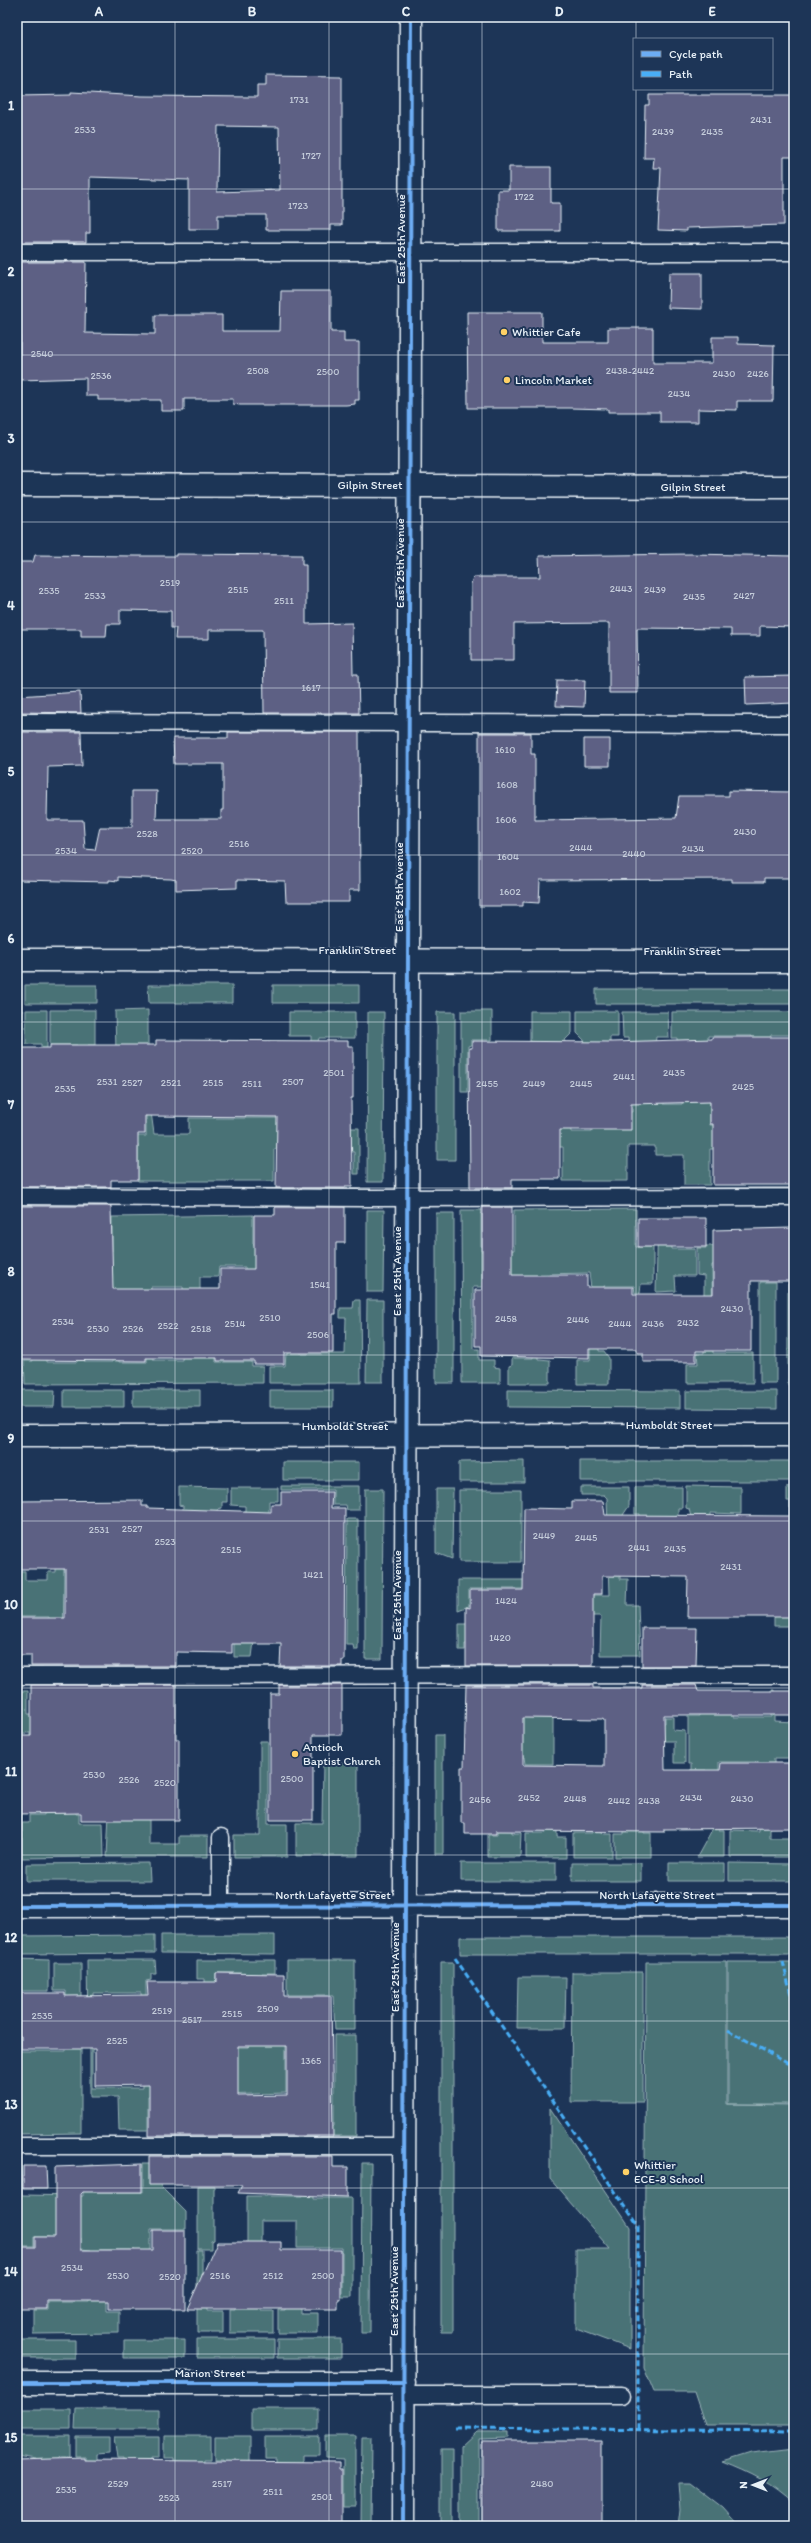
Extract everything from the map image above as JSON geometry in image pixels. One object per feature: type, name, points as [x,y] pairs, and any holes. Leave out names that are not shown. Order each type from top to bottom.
[{"type":"street","name":"East 25th Avenue","points":[[403,2526],[411,17]]},
{"type":"street","name":"Gilpin Street","points":[[17,485],[794,487]]},
{"type":"street","name":"Franklin Street","points":[[17,960],[794,961]]},
{"type":"street","name":"Humboldt Street","points":[[17,1436],[794,1435]]},
{"type":"street","name":"North Lafayette Street","points":[[17,1906],[794,1905]]},
{"type":"street","name":"Marion Street","points":[[17,2383],[404,2389]]},
{"type":"lane","points":[[17,252],[794,252]]},
{"type":"lane","points":[[17,722],[794,724]]},
{"type":"lane","points":[[17,1196],[408,1198],[794,1197]]},
{"type":"lane","points":[[17,1676],[794,1675]]},
{"type":"lane","points":[[221,1837],[221,1906]]},
{"type":"lane","points":[[17,2146],[405,2146]]},
{"type":"lane","points":[[404,2389],[622,2395]]},
{"type":"green space","points":[[25,985],[97,985],[97,1003],[25,1003]]},
{"type":"green space","points":[[148,985],[232,985],[232,1003],[149,1003]]},
{"type":"green space","points":[[273,985],[359,985],[359,1003],[273,1003]]},
{"type":"green space","points":[[596,989],[794,989],[794,1004],[596,1004]]},
{"type":"green space","points":[[17,1010],[22,1010],[22,1047],[17,1047]]},
{"type":"green space","points":[[26,1010],[47,1010],[47,1111],[41,1111],[41,1044],[26,1044]]},
{"type":"green space","points":[[50,1010],[95,1010],[95,1045],[88,1045],[88,1053],[77,1053],[77,1045],[50,1045]]},
{"type":"green space","points":[[148,1010],[148,1051],[116,1052],[115,1011]]},
{"type":"green space","points":[[461,1011],[492,1011],[492,1040],[471,1040],[471,1045],[468,1046],[468,1092],[461,1092]]},
{"type":"green space","points":[[530,1011],[572,1011],[572,1033],[565,1040],[565,1047],[530,1041]]},
{"type":"green space","points":[[577,1011],[618,1011],[618,1037],[610,1037],[610,1046],[584,1046],[584,1040],[577,1033]]},
{"type":"green space","points":[[289,1012],[355,1012],[355,1038],[319,1038],[318,1042],[311,1042],[311,1036],[289,1036]]},
{"type":"green space","points":[[368,1012],[384,1012],[383,1182],[367,1182]]},
{"type":"green space","points":[[437,1012],[455,1012],[455,1160],[437,1160]]},
{"type":"green space","points":[[622,1012],[668,1012],[669,1037],[656,1037],[655,1046],[628,1048],[628,1038],[623,1038]]},
{"type":"green space","points":[[672,1012],[794,1012],[794,1035],[771,1035],[771,1040],[752,1040],[752,1036],[708,1036],[708,1046],[677,1046],[677,1038],[672,1038]]},
{"type":"green space","points":[[710,1048],[710,1125],[718,1125],[752,1149],[710,1149],[710,1185],[684,1185],[684,1155],[655,1155],[655,1146],[628,1146],[628,1181],[563,1181],[563,1147],[539,1147],[570,1119],[571,1132],[592,1132],[592,1119],[612,1112],[632,1112],[632,1103],[664,1096],[664,1104],[682,1104],[683,1096]]},
{"type":"green space","points":[[146,1112],[151,1112],[154,1134],[189,1134],[189,1118],[312,1118],[312,1128],[359,1128],[359,1174],[354,1174],[354,1152],[274,1149],[274,1181],[138,1181],[138,1145],[124,1145],[124,1136],[146,1136]]},
{"type":"green space","points":[[636,1209],[636,1247],[653,1247],[653,1284],[641,1284],[640,1293],[635,1293],[634,1286],[604,1286],[604,1296],[592,1296],[589,1273],[540,1274],[540,1285],[537,1287],[473,1287],[473,1349],[479,1349],[479,1360],[494,1360],[494,1367],[500,1368],[500,1383],[462,1383],[461,1210],[485,1210],[486,1214],[481,1214],[481,1251],[514,1250],[514,1210]]},
{"type":"green space","points":[[367,1210],[384,1210],[383,1292],[367,1292]]},
{"type":"green space","points":[[436,1213],[454,1213],[454,1383],[436,1383]]},
{"type":"green space","points":[[253,1215],[253,1244],[270,1244],[289,1217],[245,1291],[245,1267],[219,1267],[218,1277],[200,1277],[200,1295],[183,1295],[183,1287],[151,1287],[151,1300],[117,1304],[82,1251],[112,1251],[112,1217]]},
{"type":"green space","points":[[658,1219],[671,1219],[671,1249],[695,1249],[695,1276],[675,1276],[676,1291],[656,1292]]},
{"type":"green space","points":[[706,1246],[720,1246],[720,1264],[712,1265],[713,1353],[753,1353],[753,1383],[687,1383],[687,1364],[698,1364],[697,1353],[704,1353],[704,1276],[697,1275],[697,1248],[706,1248]]},
{"type":"green space","points":[[760,1282],[776,1282],[776,1383],[760,1383]]},
{"type":"green space","points":[[788,1284],[794,1284],[794,1385],[788,1385]]},
{"type":"green space","points":[[590,1299],[599,1299],[599,1351],[604,1351],[609,1358],[609,1384],[577,1384],[577,1360],[590,1360]]},
{"type":"green space","points":[[354,1300],[360,1300],[361,1383],[269,1383],[269,1366],[285,1366],[286,1354],[289,1354],[289,1302],[300,1302],[301,1354],[345,1354],[346,1318],[340,1318],[340,1308],[353,1308]]},
{"type":"green space","points":[[367,1300],[383,1300],[383,1382],[366,1382]]},
{"type":"green space","points":[[533,1348],[539,1348],[539,1359],[550,1360],[550,1383],[509,1383],[509,1366],[512,1365],[512,1358],[533,1358]]},
{"type":"green space","points":[[182,1349],[216,1353],[216,1362],[252,1362],[252,1366],[263,1366],[263,1383],[25,1384],[24,1361],[33,1361],[33,1356],[47,1356],[47,1362],[77,1362],[77,1357],[84,1351],[85,1362],[112,1362],[113,1352],[119,1352],[119,1362],[147,1362],[147,1352],[154,1352],[154,1360],[182,1360]]},
{"type":"green space","points":[[17,1390],[55,1390],[54,1407],[17,1407]]},
{"type":"green space","points":[[64,1390],[124,1390],[124,1407],[64,1407]]},
{"type":"green space","points":[[133,1390],[200,1390],[200,1407],[133,1407]]},
{"type":"green space","points":[[270,1390],[333,1390],[333,1407],[270,1407]]},
{"type":"green space","points":[[508,1390],[680,1391],[680,1408],[508,1407]]},
{"type":"green space","points":[[686,1391],[777,1391],[777,1409],[686,1408]]},
{"type":"green space","points":[[524,1461],[524,1482],[459,1482],[459,1462]]},
{"type":"green space","points":[[580,1461],[794,1461],[794,1481],[580,1481]]},
{"type":"green space","points":[[283,1462],[359,1462],[359,1480],[283,1480]]},
{"type":"green space","points":[[281,1486],[359,1486],[359,1510],[347,1510],[346,1505],[333,1505],[333,1490],[281,1490]]},
{"type":"green space","points":[[686,1486],[741,1487],[741,1514],[710,1513],[710,1517],[691,1517],[689,1509],[686,1508]]},
{"type":"green space","points":[[179,1487],[227,1488],[227,1502],[222,1502],[222,1508],[218,1509],[218,1545],[182,1571],[183,1506],[179,1505]]},
{"type":"green space","points":[[581,1487],[629,1487],[629,1506],[621,1518],[620,1579],[628,1579],[627,1605],[638,1605],[640,1655],[600,1655],[601,1616],[569,1616],[569,1595],[610,1595],[607,1498],[604,1495],[581,1495]]},
{"type":"green space","points":[[635,1487],[682,1487],[682,1508],[678,1508],[678,1514],[675,1516],[640,1517],[640,1514],[635,1514]]},
{"type":"green space","points":[[787,1487],[794,1487],[794,1508],[790,1508],[790,1501],[787,1501]]},
{"type":"green space","points":[[231,1488],[278,1488],[278,1501],[269,1501],[269,1525],[252,1657],[234,1657],[234,1620],[245,1585],[245,1506],[231,1505]]},
{"type":"green space","points":[[365,1489],[383,1489],[382,1659],[365,1659]]},
{"type":"green space","points":[[436,1489],[453,1489],[452,1559],[436,1553]]},
{"type":"green space","points":[[459,1490],[521,1490],[521,1562],[459,1562]]},
{"type":"green space","points":[[347,1519],[358,1519],[358,1650],[354,1650],[353,1645],[346,1645]]},
{"type":"green space","points":[[55,1568],[64,1568],[63,1654],[49,1654],[49,1617],[18,1617],[17,1660],[17,1571],[25,1571],[25,1580],[48,1580],[48,1572],[55,1572]]},
{"type":"green space","points":[[458,1580],[553,1580],[553,1589],[469,1589],[469,1606],[458,1610]]},
{"type":"green space","points":[[774,1588],[794,1588],[794,1626],[774,1626]]},
{"type":"green space","points":[[459,1624],[527,1624],[471,1644],[465,1644],[465,1650],[459,1650]]},
{"type":"green space","points":[[771,1690],[774,1690],[774,1721],[794,1722],[794,1749],[789,1749],[789,1758],[774,1758],[774,1765],[759,1786],[759,1762],[719,1762],[719,1805],[706,1780],[706,1770],[691,1770],[691,1764],[688,1764],[688,1716],[699,1716],[699,1709],[734,1692],[734,1717],[771,1717]]},
{"type":"green space","points":[[17,1691],[28,1691],[28,1714],[48,1714],[76,1722],[76,1814],[79,1814],[79,1823],[103,1823],[104,1857],[22,1858],[22,1823],[29,1823],[29,1815],[44,1815],[44,1749],[30,1741],[30,1733],[17,1733]]},
{"type":"green space","points":[[520,1711],[553,1717],[553,1764],[525,1764],[524,1757],[520,1757]]},
{"type":"green space","points":[[665,1717],[673,1717],[673,1730],[685,1731],[685,1763],[674,1763],[674,1741],[661,1741],[661,1723],[665,1723]]},
{"type":"green space","points":[[435,1735],[443,1735],[443,1854],[435,1854]]},
{"type":"green space","points":[[260,1741],[268,1741],[268,1824],[287,1824],[287,1857],[234,1857],[234,1835],[260,1835]]},
{"type":"green space","points":[[323,1762],[358,1762],[358,1856],[296,1856],[296,1823],[322,1823]]},
{"type":"green space","points":[[719,1806],[719,1830],[724,1830],[724,1857],[697,1857],[713,1828]]},
{"type":"green space","points":[[759,1809],[770,1809],[770,1838],[794,1838],[794,1857],[730,1857],[730,1830],[759,1831]]},
{"type":"green space","points":[[149,1812],[149,1844],[179,1844],[179,1836],[208,1836],[208,1857],[107,1857],[109,1813]]},
{"type":"green space","points":[[624,1821],[644,1821],[644,1833],[651,1833],[651,1857],[615,1857],[615,1834],[624,1834]]},
{"type":"green space","points":[[512,1823],[512,1833],[521,1833],[520,1857],[488,1857],[488,1835],[497,1835],[497,1825]]},
{"type":"green space","points":[[592,1823],[604,1834],[612,1834],[612,1857],[573,1857],[573,1833],[592,1833]]},
{"type":"green space","points":[[546,1825],[557,1825],[557,1837],[566,1837],[566,1858],[526,1858],[526,1833],[546,1833]]},
{"type":"green space","points":[[149,1863],[150,1881],[26,1881],[26,1864]]},
{"type":"green space","points":[[461,1863],[556,1863],[556,1881],[461,1881]]},
{"type":"green space","points":[[572,1863],[641,1863],[641,1881],[572,1881]]},
{"type":"green space","points":[[669,1863],[725,1863],[725,1881],[669,1881]]},
{"type":"green space","points":[[729,1863],[794,1864],[794,1881],[729,1881]]},
{"type":"green space","points":[[155,1935],[155,1953],[17,1954],[17,1936]]},
{"type":"green space","points":[[161,1935],[275,1935],[275,1954],[161,1953]]},
{"type":"green space","points":[[460,1937],[794,1937],[794,1954],[460,1954]]},
{"type":"green space","points":[[17,1959],[49,1960],[49,1991],[18,1991],[17,1997]]},
{"type":"green space","points":[[87,1960],[155,1960],[156,1974],[151,1974],[151,1980],[146,1981],[146,2041],[174,2096],[148,2096],[148,2130],[119,2130],[118,2097],[90,2097],[90,2048],[92,2048],[92,2088],[142,2088],[141,1993],[93,1993],[93,2032],[88,2032]]},
{"type":"green space","points":[[197,1960],[275,1960],[275,1973],[262,1973],[262,1980],[242,1980],[242,1973],[216,1973],[215,1991],[205,1991],[205,1979],[197,1979]]},
{"type":"green space","points":[[287,1960],[355,1960],[355,2030],[335,2030],[333,1995],[287,1995]]},
{"type":"green space","points":[[441,1962],[453,1962],[453,2332],[441,2332]]},
{"type":"green space","points":[[646,1962],[727,1962],[727,2104],[794,2105],[794,2425],[705,2425],[694,2392],[654,2392],[644,2368]]},
{"type":"green space","points":[[728,1962],[794,1962],[794,2104],[728,2104]]},
{"type":"green space","points":[[54,1963],[81,1963],[81,2133],[17,2134],[17,2038],[20,2038],[20,2051],[66,2051],[66,1991],[54,1991]]},
{"type":"green space","points":[[572,1972],[643,1972],[643,2102],[571,2102]]},
{"type":"green space","points":[[518,1977],[566,1977],[565,2028],[517,2028]]},
{"type":"green space","points":[[334,2035],[356,2035],[356,2136],[320,2136],[320,2126],[334,2126]]},
{"type":"green space","points":[[286,2036],[286,2093],[221,2095],[238,2047],[249,2047],[249,2042]]},
{"type":"green space","points":[[550,2108],[630,2227],[630,2349],[576,2329],[576,2249],[610,2249],[550,2179]]},
{"type":"green space","points":[[143,2163],[160,2163],[161,2187],[186,2212],[186,2229],[151,2229],[151,2250],[137,2298],[136,2250],[100,2250],[100,2285],[91,2285],[91,2250],[81,2249],[81,2238],[57,2238],[49,2246],[49,2237],[34,2237],[34,2246],[17,2246],[17,2166],[21,2166],[22,2195],[83,2196],[83,2166],[94,2165],[94,2192],[143,2192]]},
{"type":"green space","points":[[362,2163],[371,2163],[370,2333],[361,2333]]},
{"type":"green space","points":[[314,2174],[314,2198],[352,2198],[352,2297],[342,2297],[342,2248],[297,2248],[297,2221],[261,2221],[261,2249],[247,2249],[247,2196],[302,2196]]},
{"type":"green space","points":[[198,2186],[214,2186],[214,2240],[211,2241],[211,2249],[198,2249]]},
{"type":"green space","points":[[197,2250],[202,2250],[202,2301],[207,2301],[207,2311],[223,2311],[223,2333],[197,2333]]},
{"type":"green space","points":[[301,2252],[301,2313],[318,2313],[318,2333],[278,2333],[278,2310],[285,2310],[286,2300]]},
{"type":"green space","points":[[89,2286],[107,2300],[107,2311],[119,2311],[119,2333],[33,2334],[33,2310],[48,2310],[48,2302],[89,2302]]},
{"type":"green space","points":[[235,2300],[261,2302],[261,2311],[273,2311],[273,2333],[230,2333],[230,2310],[235,2310]]},
{"type":"green space","points":[[197,2339],[274,2339],[274,2358],[197,2358]]},
{"type":"green space","points":[[277,2339],[341,2339],[341,2358],[277,2358]]},
{"type":"green space","points":[[17,2340],[75,2340],[75,2358],[17,2358]]},
{"type":"green space","points":[[124,2340],[185,2340],[185,2358],[124,2358]]},
{"type":"green space","points":[[17,2409],[71,2409],[71,2429],[17,2429]]},
{"type":"green space","points":[[76,2409],[159,2409],[159,2429],[75,2429]]},
{"type":"green space","points":[[252,2409],[319,2409],[319,2430],[252,2430]]},
{"type":"green space","points":[[476,2432],[507,2432],[507,2438],[479,2439],[479,2526],[460,2526],[460,2447]]},
{"type":"green space","points":[[17,2436],[70,2436],[70,2457],[60,2457],[45,2471],[36,2459],[17,2456]]},
{"type":"green space","points":[[164,2436],[211,2436],[211,2459],[204,2459],[203,2468],[174,2468],[174,2458],[164,2458]]},
{"type":"green space","points":[[215,2436],[250,2436],[250,2469],[223,2469],[223,2460],[215,2460]]},
{"type":"green space","points":[[265,2436],[319,2436],[319,2455],[303,2455],[303,2468],[276,2468],[276,2458],[265,2458]]},
{"type":"green space","points":[[325,2436],[355,2436],[355,2507],[343,2507],[343,2459],[325,2458]]},
{"type":"green space","points":[[76,2437],[109,2437],[109,2453],[97,2454],[97,2473],[86,2510],[86,2457],[76,2457]]},
{"type":"green space","points":[[114,2437],[159,2437],[159,2458],[150,2458],[150,2468],[123,2467],[123,2459],[117,2459]]},
{"type":"green space","points":[[362,2437],[372,2437],[371,2526],[361,2526]]},
{"type":"green space","points":[[794,2448],[794,2504],[778,2490],[761,2479],[723,2462],[752,2453]]},
{"type":"green space","points":[[441,2450],[452,2450],[452,2526],[441,2526]]},
{"type":"green space","points":[[678,2483],[689,2483],[723,2509],[738,2526],[678,2526],[680,2509]]},
{"type":"building","points":[[266,75],[342,76],[342,225],[331,225],[331,230],[266,230],[266,215],[218,215],[218,229],[189,229],[189,180],[90,177],[90,233],[86,233],[86,242],[19,242],[19,232],[17,232],[17,96],[71,95],[71,92],[142,96],[257,97],[257,85],[266,85]],"holes":[[[218,126],[279,127],[280,190],[217,192]]]},
{"type":"building","points":[[649,95],[794,95],[794,157],[784,157],[784,225],[687,228],[687,231],[658,230],[661,168],[653,168],[654,158],[644,158],[645,105],[649,105]]},
{"type":"building","points":[[509,167],[551,167],[551,203],[560,203],[560,231],[498,231],[498,190],[509,190]]},
{"type":"building","points":[[20,262],[86,262],[85,333],[155,334],[155,315],[222,315],[222,331],[280,331],[281,291],[331,291],[331,332],[344,332],[344,342],[359,342],[359,400],[355,400],[355,404],[346,405],[240,405],[233,404],[233,399],[184,399],[184,411],[161,411],[161,400],[98,400],[98,396],[86,396],[86,378],[20,380]]},
{"type":"building","points":[[669,273],[702,273],[702,309],[668,308]]},
{"type":"building","points":[[467,312],[542,312],[542,342],[608,342],[608,328],[653,328],[653,363],[712,363],[712,337],[738,337],[738,344],[774,345],[773,401],[737,401],[737,410],[698,409],[698,422],[660,422],[660,412],[608,412],[608,409],[570,408],[468,408]]},
{"type":"building","points":[[176,554],[302,555],[302,565],[306,565],[306,624],[352,623],[353,674],[358,674],[359,713],[264,713],[263,630],[209,630],[209,639],[175,639],[176,628],[171,628],[171,611],[120,610],[120,624],[107,624],[106,636],[81,636],[81,629],[17,629],[17,562],[33,562],[35,555],[176,556]]},
{"type":"building","points":[[690,554],[794,556],[794,627],[760,626],[760,636],[731,636],[731,629],[637,628],[638,693],[609,693],[609,623],[514,624],[514,660],[471,660],[471,584],[473,577],[540,577],[539,556]]},
{"type":"building","points":[[794,676],[794,703],[746,705],[745,677]]},
{"type":"building","points":[[557,680],[585,680],[584,707],[556,706]]},
{"type":"building","points":[[80,692],[81,713],[18,712],[18,696]]},
{"type":"building","points":[[19,732],[81,732],[82,766],[48,767],[47,820],[83,820],[85,849],[95,850],[100,827],[132,827],[132,791],[157,791],[156,819],[221,819],[221,810],[223,810],[223,764],[174,764],[173,738],[228,738],[228,732],[359,732],[360,890],[349,890],[349,902],[286,902],[285,881],[237,880],[237,888],[176,890],[176,880],[171,879],[118,877],[118,881],[109,880],[109,882],[18,880]]},
{"type":"building","points":[[479,733],[531,733],[531,754],[535,754],[535,820],[676,818],[679,796],[729,796],[729,791],[792,792],[792,798],[794,799],[794,870],[791,870],[791,878],[764,878],[764,882],[732,882],[732,879],[540,880],[539,903],[523,902],[523,906],[479,906]]},
{"type":"building","points":[[584,739],[610,739],[610,766],[584,766]]},
{"type":"building","points":[[712,1037],[792,1037],[792,1045],[794,1045],[792,1185],[713,1185],[713,1124],[710,1124],[710,1102],[631,1104],[631,1130],[560,1130],[560,1179],[512,1179],[512,1188],[470,1188],[469,1048],[472,1048],[472,1041],[612,1042],[712,1039]]},
{"type":"building","points":[[156,1040],[348,1041],[348,1046],[353,1046],[353,1098],[351,1098],[352,1186],[345,1186],[345,1188],[276,1188],[277,1117],[145,1116],[145,1134],[138,1134],[138,1180],[111,1180],[111,1187],[17,1187],[17,1048],[50,1048],[50,1045],[156,1045]]},
{"type":"building","points":[[17,1206],[111,1206],[113,1289],[220,1289],[220,1269],[254,1269],[254,1215],[275,1215],[275,1207],[345,1207],[345,1243],[336,1243],[336,1314],[333,1314],[333,1353],[284,1353],[284,1364],[254,1364],[254,1361],[217,1361],[217,1358],[146,1358],[146,1361],[17,1360]]},
{"type":"building","points":[[482,1207],[512,1207],[512,1275],[587,1275],[587,1287],[633,1287],[633,1294],[713,1294],[713,1230],[792,1228],[792,1281],[751,1281],[751,1351],[696,1351],[696,1362],[643,1362],[643,1353],[637,1353],[637,1349],[589,1349],[589,1358],[481,1356],[481,1346],[475,1346],[475,1290],[482,1290]]},
{"type":"building","points":[[638,1218],[706,1218],[706,1247],[638,1247]]},
{"type":"building","points":[[281,1492],[332,1492],[331,1508],[345,1508],[344,1660],[342,1660],[342,1666],[280,1666],[281,1644],[232,1644],[232,1653],[176,1652],[176,1666],[31,1666],[31,1655],[19,1655],[19,1618],[65,1618],[65,1569],[17,1569],[17,1501],[142,1500],[142,1506],[147,1506],[147,1508],[271,1512],[271,1504],[281,1504]]},
{"type":"building","points":[[572,1501],[603,1501],[605,1515],[794,1516],[794,1617],[687,1617],[688,1577],[602,1576],[602,1594],[593,1594],[593,1666],[466,1666],[466,1607],[470,1608],[470,1590],[523,1590],[524,1508],[572,1509]]},
{"type":"building","points":[[642,1628],[697,1628],[696,1666],[642,1666]]},
{"type":"building","points":[[31,1685],[176,1685],[176,1739],[179,1739],[179,1820],[81,1820],[81,1813],[17,1814],[17,1736],[31,1736]]},
{"type":"building","points":[[279,1685],[342,1685],[342,1735],[313,1735],[313,1820],[270,1820],[270,1694],[279,1694]]},
{"type":"building","points":[[466,1685],[593,1685],[593,1688],[642,1688],[642,1685],[696,1685],[698,1691],[794,1691],[794,1715],[664,1715],[665,1770],[720,1770],[721,1763],[789,1763],[789,1765],[794,1765],[794,1828],[664,1829],[664,1832],[496,1831],[496,1834],[465,1834],[465,1823],[461,1823],[461,1767],[464,1767]],"holes":[[[523,1718],[604,1720],[604,1766],[523,1765]]]},
{"type":"building","points":[[216,1973],[284,1974],[284,1996],[331,1996],[333,2136],[149,2136],[149,2085],[95,2086],[95,2049],[21,2049],[21,2036],[17,2036],[17,1999],[19,1999],[19,1993],[65,1993],[65,1996],[148,1995],[147,1982],[216,1982]],"holes":[[[238,2046],[287,2046],[287,2095],[238,2096]]]},
{"type":"building","points":[[149,2156],[333,2156],[333,2167],[348,2167],[348,2197],[238,2193],[242,2185],[149,2185]]},
{"type":"building","points":[[142,2164],[142,2192],[83,2192],[81,2194],[81,2250],[153,2250],[153,2230],[185,2230],[185,2309],[109,2309],[109,2301],[47,2301],[47,2309],[17,2309],[17,2247],[35,2247],[35,2237],[55,2237],[55,2167]]},
{"type":"building","points":[[23,2166],[46,2166],[47,2189],[23,2189]]},
{"type":"building","points":[[217,2242],[281,2242],[281,2250],[341,2250],[341,2300],[338,2300],[338,2309],[187,2309]]},
{"type":"building","points":[[482,2441],[602,2441],[602,2526],[482,2526]]},
{"type":"building","points":[[85,2458],[85,2460],[339,2462],[339,2469],[342,2469],[342,2522],[340,2526],[17,2526],[17,2460]]},
{"type":"marked path","points":[[455,1958],[638,2225],[638,2429]]},
{"type":"marked path","points":[[783,1962],[794,2007]]},
{"type":"marked path","points":[[728,2030],[794,2067]]},
{"type":"marked path","points":[[455,2428],[794,2431]]},
{"type":"cycle path","points":[[403,2526],[411,17]]},
{"type":"cycle path","points":[[17,1906],[794,1905]]},
{"type":"cycle path","points":[[17,2383],[404,2383]]},
{"type":"place","name":"Whittier Cafe","points":[[504,332]]},
{"type":"place","name":"Lincoln Market","points":[[507,380]]},
{"type":"place","name":"Antioch Baptist Church","points":[[295,1754]]},
{"type":"place","name":"Whittier ECE-8 School","points":[[626,2172]]}]
